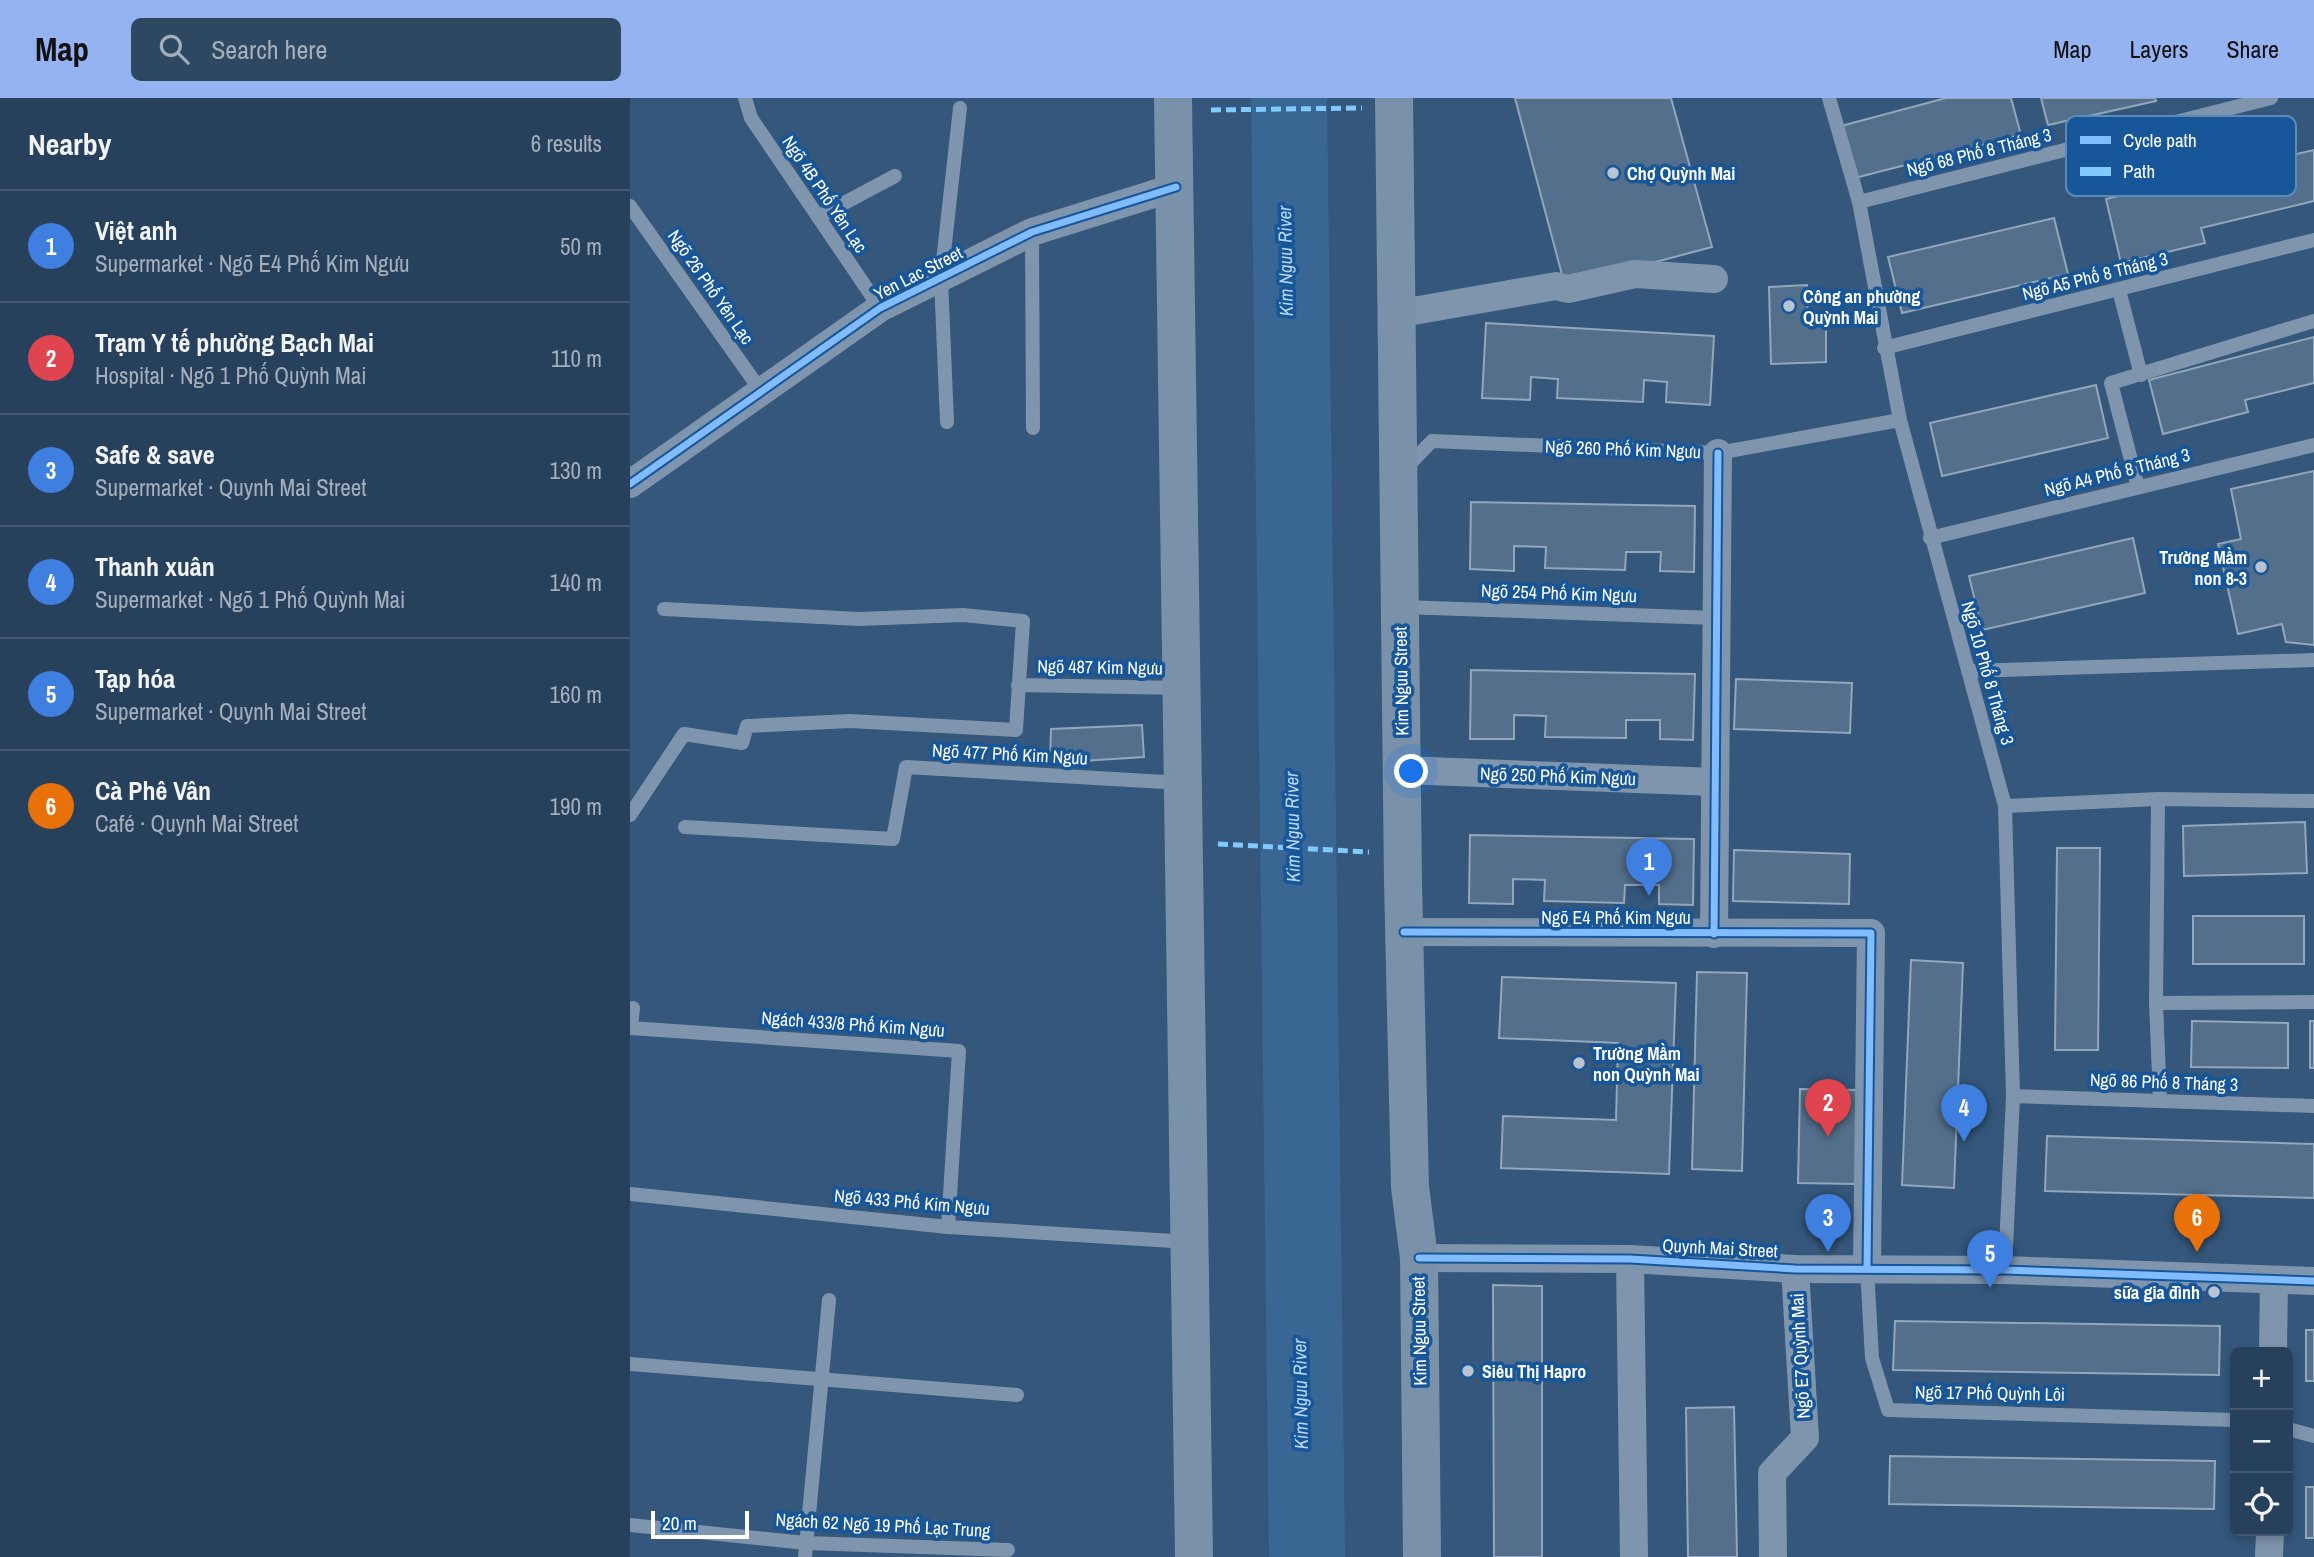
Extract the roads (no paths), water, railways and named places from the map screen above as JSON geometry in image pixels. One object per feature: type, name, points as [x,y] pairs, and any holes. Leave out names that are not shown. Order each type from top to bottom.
[{"type":"main road","points":[[1173,98],[1194,1557]]},
{"type":"main road","name":"Kim Nguu Street","points":[[1394,98],[1404,932],[1410,1187],[1419,1258],[1422,1557]]},
{"type":"street","name":"Yen Lac Street","points":[[630,484],[880,309],[1032,232],[1176,187]]},
{"type":"street","points":[[1396,314],[1556,286],[1568,289],[1635,274],[1714,279]]},
{"type":"street","points":[[1714,934],[1718,453]]},
{"type":"street","name":"Ngõ 250 Phố Kim Ngưu","points":[[1402,770],[1715,782]]},
{"type":"street","name":"Ngõ E4 Phố Kim Ngưu","points":[[1404,932],[1871,933],[1867,1268]]},
{"type":"street","name":"Quynh Mai Street","points":[[1419,1258],[1630,1259],[1795,1269],[2005,1270],[2314,1281]]},
{"type":"street","points":[[1630,1259],[1634,1557]]},
{"type":"street","name":"Ngõ E7 Quỳnh Mai","points":[[1773,1557],[1772,1473],[1805,1438],[1795,1269]]},
{"type":"street","points":[[2273,1347],[2274,1280]]},
{"type":"street","points":[[2269,1557],[2270,1536]]},
{"type":"lane","name":"Ngõ 4B Phố Yên Lạc","points":[[745,98],[751,118],[880,309]]},
{"type":"lane","name":"Ngõ 10 Phố 8 Tháng 3","points":[[1829,98],[1859,202],[1884,348],[1900,420],[2005,806],[2013,1096],[2005,1270]]},
{"type":"lane","name":"Ngõ 68 Phố 8 Tháng 3","points":[[2200,116],[2271,98]]},
{"type":"lane","points":[[947,422],[941,279],[960,108]]},
{"type":"lane","name":"Ngõ 68 Phố 8 Tháng 3","points":[[1859,202],[2066,150]]},
{"type":"lane","points":[[818,218],[895,176]]},
{"type":"lane","name":"Ngõ 26 Phố Yên Lạc","points":[[630,206],[761,391]]},
{"type":"lane","points":[[630,233],[643,225]]},
{"type":"lane","points":[[1032,232],[1033,428]]},
{"type":"lane","name":"Ngõ A5 Phố 8 Tháng 3","points":[[1884,348],[2314,240]]},
{"type":"lane","points":[[2119,290],[2141,375]]},
{"type":"lane","points":[[2137,487],[2111,383],[2314,320]]},
{"type":"lane","name":"Ngõ 260 Phố Kim Ngưu","points":[[1399,475],[1432,441],[1718,453],[1900,420]]},
{"type":"lane","name":"Ngõ A4 Phố 8 Tháng 3","points":[[1930,538],[2314,445]]},
{"type":"lane","name":"Ngõ 254 Phố Kim Ngưu","points":[[1401,607],[1716,618]]},
{"type":"lane","points":[[630,815],[684,734],[742,743],[747,726],[850,721],[1016,730],[1023,621],[962,615],[859,619],[664,609]]},
{"type":"lane","points":[[1968,671],[2314,660]]},
{"type":"lane","name":"Ngõ 487 Kim Ngưu","points":[[1018,685],[1181,688]]},
{"type":"lane","name":"Ngõ 477 Phố Kim Ngưu","points":[[685,827],[893,839],[906,767],[1183,783]]},
{"type":"lane","points":[[2158,799],[2156,1003],[2160,1101]]},
{"type":"lane","points":[[2005,806],[2158,799],[2314,801]]},
{"type":"lane","points":[[2156,1003],[2314,1002]]},
{"type":"lane","name":"Ngách 433/8 Phố Kim Ngưu","points":[[633,1008],[632,1028],[959,1052],[948,1227]]},
{"type":"lane","name":"Ngõ 86 Phố 8 Tháng 3","points":[[2013,1096],[2314,1106]]},
{"type":"lane","name":"Ngõ 433 Phố Kim Ngưu","points":[[630,1194],[948,1227],[1191,1242]]},
{"type":"lane","name":"Ngõ 17 Phố Quỳnh Lôi","points":[[1867,1268],[1872,1358],[1888,1410],[2230,1420]]},
{"type":"lane","points":[[805,1550],[829,1300]]},
{"type":"lane","points":[[630,1364],[1017,1395]]},
{"type":"lane","points":[[2293,1430],[2314,1436]]},
{"type":"lane","name":"Ngách 62 Ngõ 19 Phố Lạc Trung","points":[[630,1525],[805,1550],[1008,1550]]},
{"type":"water","name":"Kim Nguu River","points":[[1251,98],[1327,98],[1345,1557],[1269,1557]]},
{"type":"place","name":"Chợ Quỳnh Mai","points":[[1613,173]]},
{"type":"place","name":"Công an phường Quỳnh Mai","points":[[1789,306]]},
{"type":"place","name":"Trường Mầm non 8-3","points":[[2261,567]]},
{"type":"place","name":"Việt anh","points":[[1649,896]]},
{"type":"place","name":"Trường Mầm non Quỳnh Mai","points":[[1579,1063]]},
{"type":"place","name":"Trạm Y tế phường Bạch Mai","points":[[1828,1137]]},
{"type":"place","name":"Thanh xuân","points":[[1964,1142]]},
{"type":"place","name":"Safe & save","points":[[1828,1252]]},
{"type":"place","name":"Cà Phê Vân","points":[[2197,1252]]},
{"type":"place","name":"Tạp hóa","points":[[1990,1288]]},
{"type":"place","name":"sữa gia đình","points":[[2214,1292]]},
{"type":"place","name":"Siêu Thị Hapro","points":[[1468,1371]]}]
